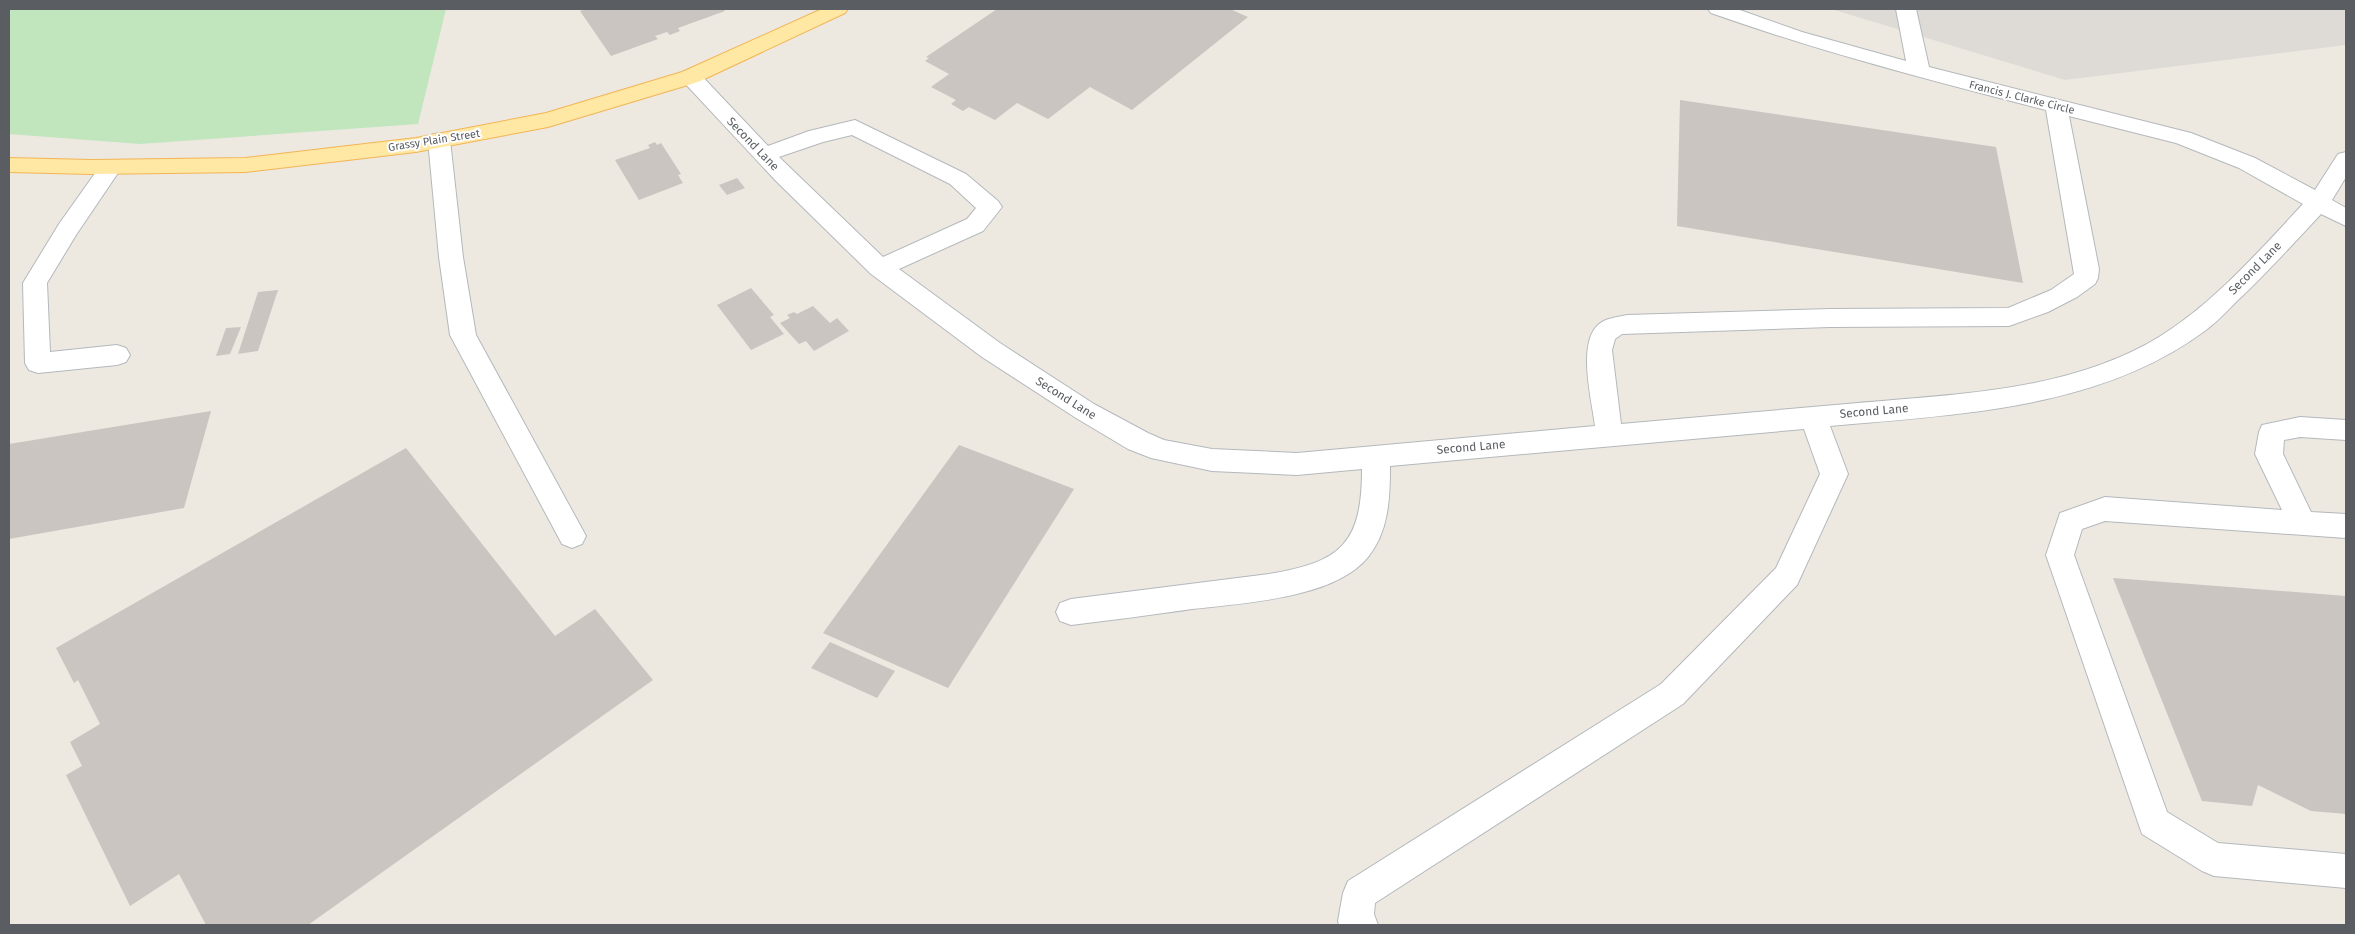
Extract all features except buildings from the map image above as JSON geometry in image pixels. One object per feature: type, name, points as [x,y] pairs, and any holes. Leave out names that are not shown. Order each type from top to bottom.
[{"type":"main road","name":"Grassy Plain Street","points":[[9,165],[110,167],[245,165],[439,140],[548,120],[690,77],[838,9]]},
{"type":"street","name":"Francis J. Clarke Circle","points":[[1718,9],[1795,36],[1919,71],[2183,138],[2247,163],[2346,218]]},
{"type":"street","points":[[1906,9],[1919,71]]},
{"type":"street","name":"Second Lane","points":[[690,77],[764,155],[880,268],[991,350],[1085,411],[1138,441],[1161,450],[1212,460],[1297,464],[1609,434],[1960,404],[2056,388],[2126,365],[2166,344],[2199,322],[2256,269],[2319,202]]},
{"type":"street","points":[[1609,434],[1599,350],[1602,337],[1610,328],[1627,324],[1811,318],[2008,317],[2027,310],[2077,285],[2086,278],[2088,269],[2056,105]]},
{"type":"street","points":[[764,155],[817,136],[855,127],[958,179],[990,207],[975,224],[880,268]]},
{"type":"street","points":[[439,140],[463,335],[572,536]]},
{"type":"street","points":[[2319,202],[2346,159]]},
{"type":"street","points":[[110,167],[67,230],[35,283],[36,325],[38,363],[117,355]]},
{"type":"street","points":[[1361,925],[1356,921],[1360,893],[1672,694],[1787,576],[1834,474],[1813,417]]},
{"type":"street","points":[[2302,523],[2269,454],[2272,432],[2300,427],[2346,430]]},
{"type":"street","points":[[1072,612],[1257,589],[1294,582],[1324,573],[1351,554],[1367,532],[1374,514],[1376,456]]},
{"type":"street","points":[[2346,526],[2105,509],[2070,521],[2060,555],[2154,823],[2214,859],[2346,871]]},
{"type":"shaded area","points":[[1831,9],[2346,9],[2346,45],[2065,80]]},
{"type":"green space","points":[[9,9],[446,9],[418,124],[140,144],[9,134]]}]
